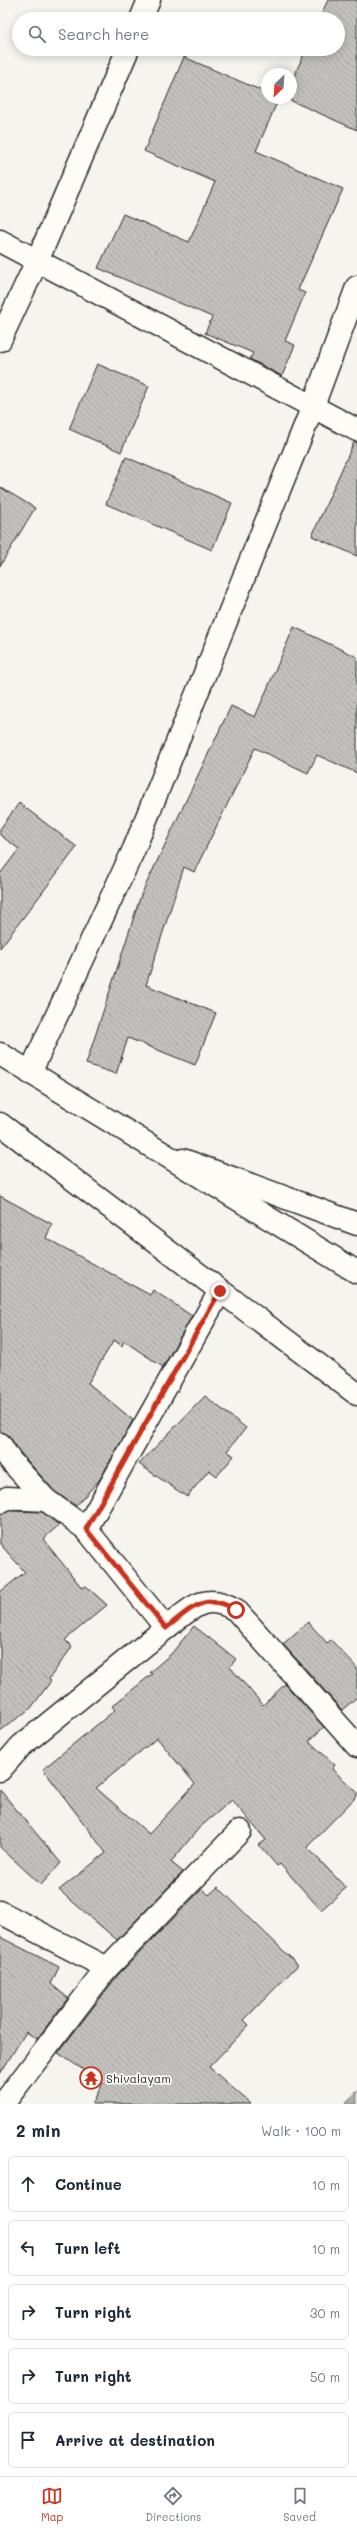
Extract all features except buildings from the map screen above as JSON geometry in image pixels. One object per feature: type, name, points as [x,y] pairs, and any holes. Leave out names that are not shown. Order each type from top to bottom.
[{"type":"street","points":[[144,12],[149,0]]},
{"type":"street","points":[[0,340],[38,259],[125,56]]},
{"type":"street","points":[[0,241],[38,259],[357,430]]},
{"type":"street","points":[[30,1073],[134,849],[313,406],[357,287]]},
{"type":"street","points":[[0,1054],[357,1272]]},
{"type":"street","points":[[0,1124],[357,1394]]},
{"type":"street","points":[[158,1150],[357,1224]]},
{"type":"street","points":[[86,1529],[220,1291]]},
{"type":"street","points":[[0,1444],[10,1460],[46,1500],[86,1529],[166,1628]]},
{"type":"street","points":[[0,1502],[6,1498],[46,1500]]},
{"type":"street","points":[[0,1770],[21,1746],[166,1628],[198,1604],[209,1601],[222,1602],[236,1610],[357,1746]]},
{"type":"street","points":[[3,2104],[107,1968],[240,1832]]},
{"type":"street","points":[[0,1912],[107,1968]]},
{"type":"water","points":[[357,2091],[357,2104],[344,2104]]},
{"type":"place","name":"Shivalayam","points":[[91,2078]]},
{"type":"route","points":[[220,1291],[86,1529],[166,1628],[198,1604],[209,1601],[222,1602],[236,1610]]}]
